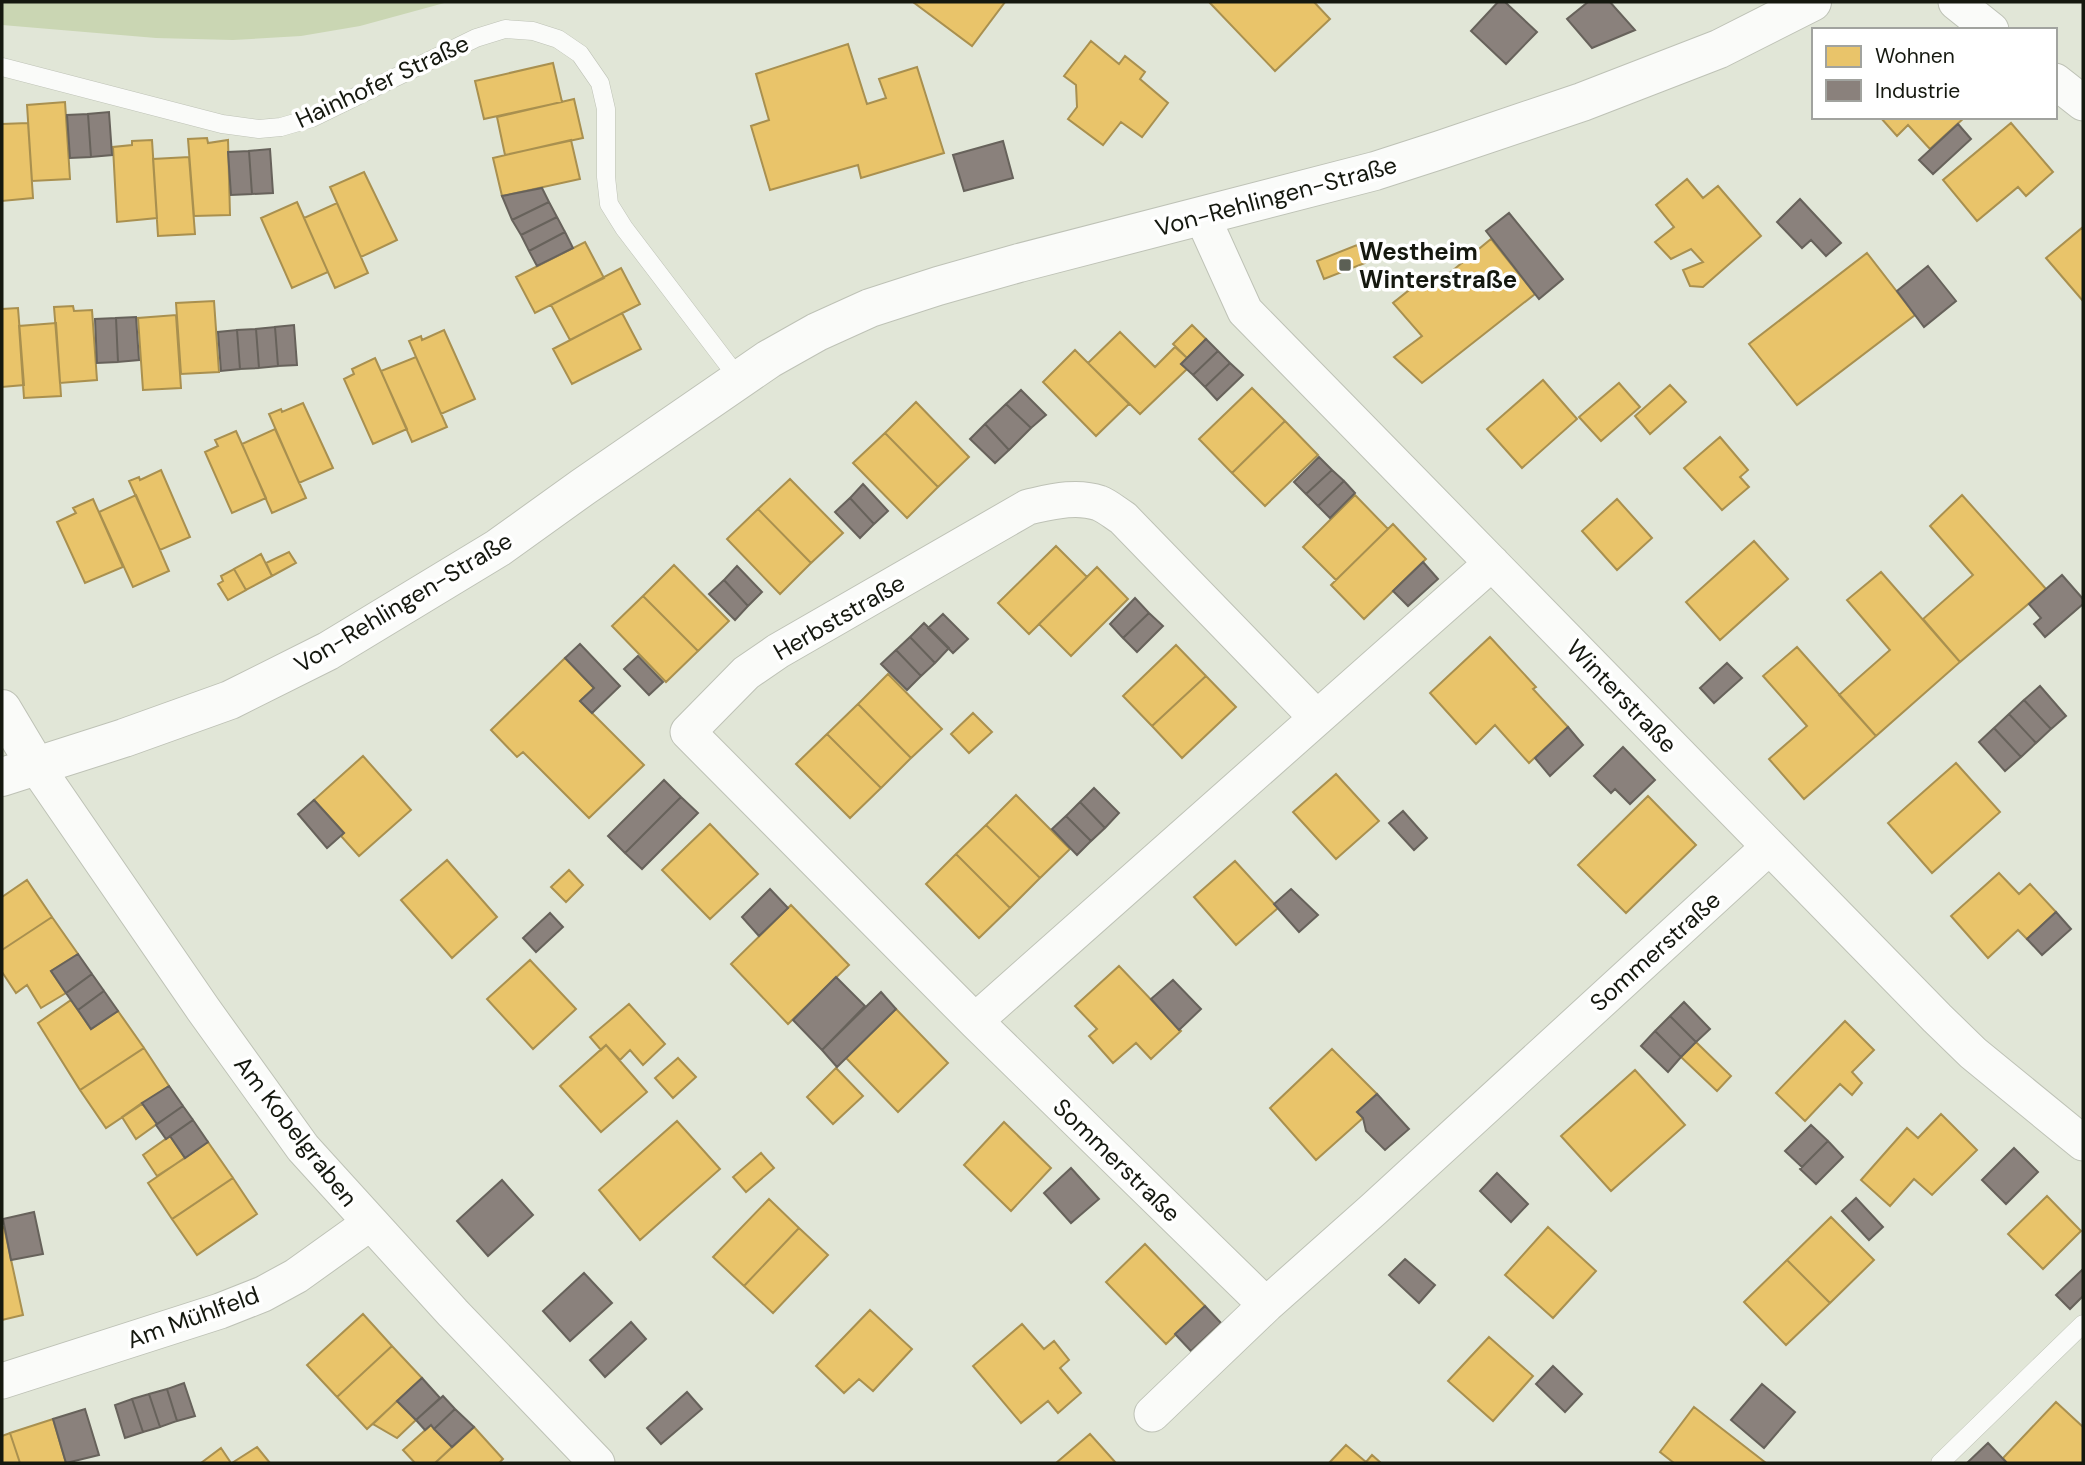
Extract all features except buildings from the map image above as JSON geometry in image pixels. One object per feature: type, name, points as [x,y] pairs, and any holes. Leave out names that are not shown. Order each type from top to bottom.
[{"type":"street","name":"Von-Rehlingen-Straße","points":[[19,771],[219,704],[328,652],[498,548],[739,379],[817,332],[870,308],[996,269],[1375,172],[1570,106],[1719,49],[1811,2]]},
{"type":"street","points":[[1956,2],[1988,28]]},
{"type":"street","points":[[2057,83],[2083,103]]},
{"type":"street","name":"Winterstraße","points":[[1202,216],[1245,311],[1873,954],[1973,1053],[2083,1143]]},
{"type":"street","name":"Herbststraße","points":[[975,1021],[688,732],[746,673],[778,651],[1028,507],[1077,499],[1100,503],[1122,518],[1318,718]]},
{"type":"street","points":[[975,1021],[1492,563]]},
{"type":"street","points":[[2,709],[19,771]]},
{"type":"street","name":"Am Kobelgraben","points":[[19,771],[195,998],[303,1148],[370,1223],[597,1463]]},
{"type":"street","name":"Sommerstraße","points":[[975,1021],[1266,1305],[1769,847]]},
{"type":"street","name":"Am Mühlfeld","points":[[2,1381],[220,1311],[263,1294],[307,1269],[370,1223]]},
{"type":"street","points":[[1152,1414],[1266,1305]]},
{"type":"lane","name":"Hainhofer Straße","points":[[2,67],[222,124],[259,129],[281,127],[312,118],[476,38],[505,29],[533,31],[558,39],[580,54],[600,83],[606,109],[606,177],[609,204],[624,228],[739,379]]},
{"type":"lane","points":[[1940,1463],[2083,1324]]},
{"type":"green space","points":[[2,2],[448,2],[360,26],[301,36],[233,40],[156,38],[2,25]]},
{"type":"place","name":"Westheim Winterstraße","points":[[1345,265]]}]
